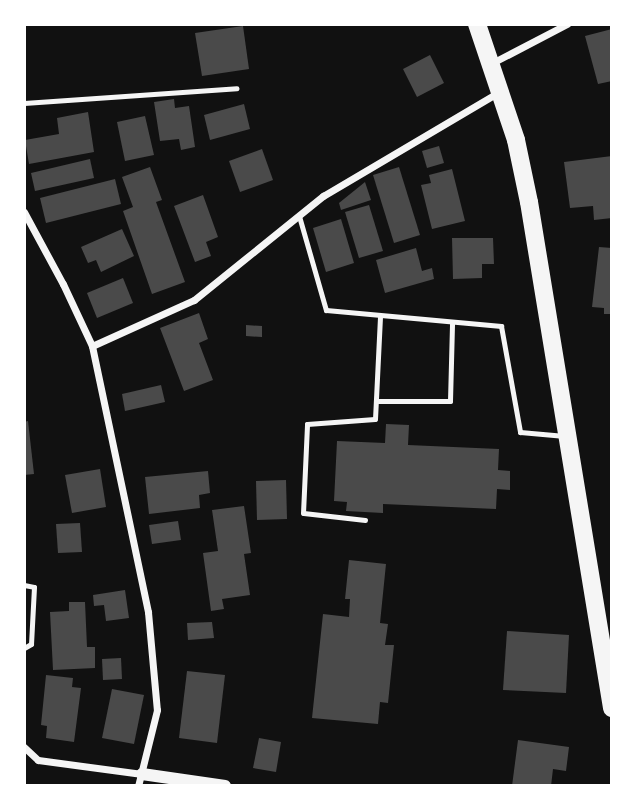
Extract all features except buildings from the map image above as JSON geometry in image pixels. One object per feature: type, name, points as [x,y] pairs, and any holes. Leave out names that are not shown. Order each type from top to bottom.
[{"type":"main road","points":[[477,24],[516,140],[529,202],[611,708]]},
{"type":"street","points":[[492,63],[567,24]]},
{"type":"street","points":[[92,346],[194,300],[323,196],[500,91]]},
{"type":"street","points":[[24,212],[63,284],[92,346],[148,612],[157,710],[140,780]]},
{"type":"street","points":[[24,747],[38,760],[140,780],[225,786]]},
{"type":"lane","points":[[24,103],[236,89]]},
{"type":"lane","points":[[299,216],[326,310],[501,326],[520,432],[569,436]]},
{"type":"lane","points":[[365,520],[303,513],[307,424],[375,419],[380,316]]},
{"type":"lane","points":[[376,401],[450,401],[452,322]]},
{"type":"lane","points":[[24,584],[34,586],[32,644],[24,648]]}]
